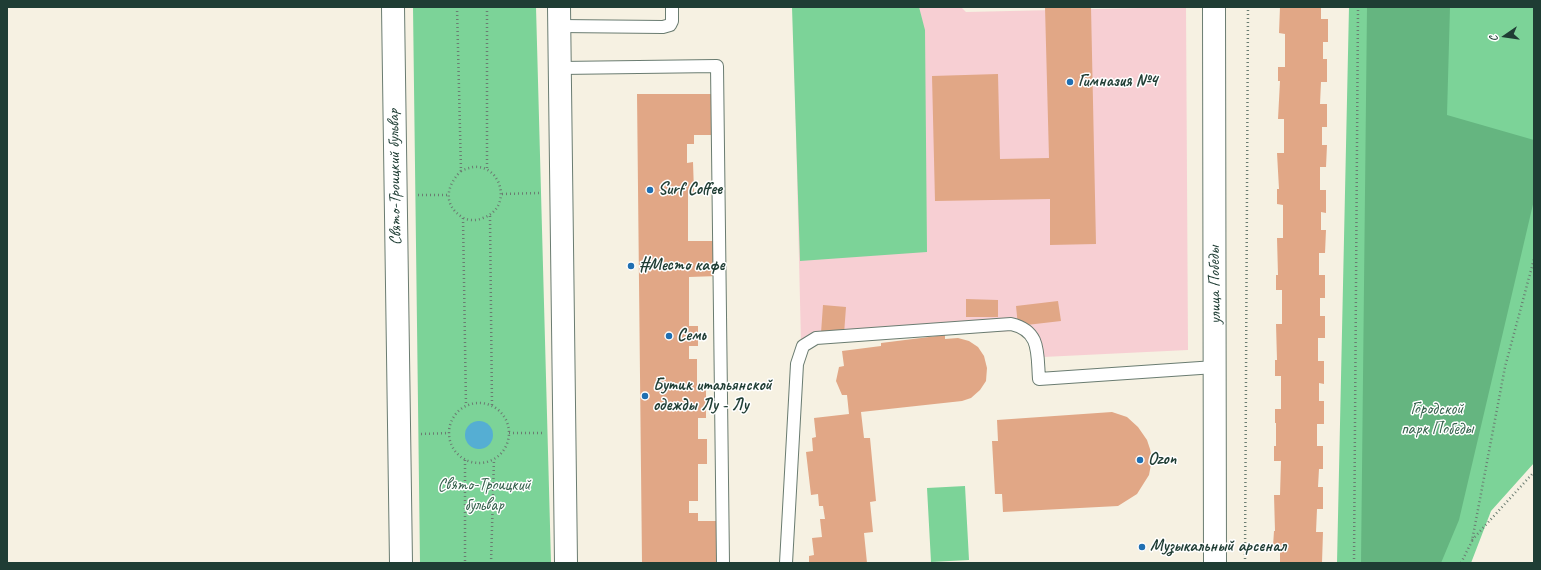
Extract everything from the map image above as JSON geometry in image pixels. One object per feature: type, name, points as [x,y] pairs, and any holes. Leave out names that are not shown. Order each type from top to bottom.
[{"type":"street","name":"Свято-Троицкий бульвар","points":[[393,7],[401,563]]},
{"type":"street","name":"улица Победы","points":[[1214,7],[1216,366],[1215,563]]},
{"type":"street","points":[[559,16],[566,563]]},
{"type":"lane","points":[[559,16],[663,27],[670,25],[672,21],[672,7]]},
{"type":"lane","points":[[560,68],[717,66],[723,563]]},
{"type":"lane","points":[[786,563],[796,364],[803,346],[816,338],[1011,324],[1022,327],[1030,332],[1036,345],[1039,379],[1216,366]]},
{"type":"path","points":[[457,7],[461,170]]},
{"type":"path","points":[[487,7],[488,170]]},
{"type":"path","points":[[1246,563],[1248,7]]},
{"type":"path","points":[[1354,563],[1358,7]]},
{"type":"path","points":[[474,167],[488,170],[498,180],[502,194],[499,206],[490,216],[477,221],[463,218],[452,208],[448,195],[451,181],[461,170],[474,167]]},
{"type":"path","points":[[502,194],[562,192]]},
{"type":"path","points":[[396,195],[448,195]]},
{"type":"path","points":[[490,216],[492,406]]},
{"type":"path","points":[[463,218],[466,406]]},
{"type":"path","points":[[1472,541],[1505,367],[1534,260]]},
{"type":"path","points":[[484,403],[492,406],[505,417],[509,433],[507,444],[502,452],[494,459],[474,463],[465,459],[453,448],[449,433],[454,417],[466,406],[484,403]]},
{"type":"path","points":[[399,435],[449,433]]},
{"type":"path","points":[[509,433],[565,433]]},
{"type":"path","points":[[465,459],[465,563]]},
{"type":"path","points":[[490,563],[494,459]]},
{"type":"path","points":[[1461,563],[1472,541],[1534,472]]},
{"type":"shaded area","points":[[793,7],[961,7],[966,12],[1186,7],[1188,350],[1043,357],[1031,330],[801,343]]},
{"type":"green space","name":"Свято-Троицкий бульвар","points":[[413,7],[536,7],[551,563],[420,563]]},
{"type":"green space","points":[[792,7],[919,7],[925,30],[927,252],[800,261]]},
{"type":"green space","name":"Городской парк Победы","points":[[1349,7],[1534,7],[1534,463],[1491,511],[1471,563],[1337,563]]},
{"type":"green space","name":"Городской парк Победы","points":[[1367,7],[1450,7],[1447,115],[1534,140],[1534,200],[1459,520],[1441,563],[1361,563]]},
{"type":"green space","points":[[965,486],[969,560],[931,562],[927,488]]},
{"type":"water","points":[[479,421],[489,425],[493,435],[489,445],[479,449],[469,445],[465,435],[469,425]]},
{"type":"building","points":[[1045,7],[1091,7],[1096,244],[1050,245],[1050,199],[935,201],[932,76],[998,74],[1000,159],[1049,158]]},
{"type":"building","points":[[1280,7],[1321,7],[1321,19],[1328,19],[1328,42],[1323,42],[1323,59],[1327,59],[1327,82],[1321,82],[1320,104],[1327,104],[1327,127],[1322,127],[1322,145],[1327,145],[1326,167],[1320,167],[1320,190],[1326,190],[1326,213],[1321,212],[1321,230],[1326,230],[1325,253],[1319,253],[1319,275],[1325,275],[1325,298],[1320,298],[1320,316],[1325,316],[1325,338],[1318,338],[1318,361],[1324,361],[1324,384],[1319,383],[1319,401],[1324,401],[1324,424],[1317,424],[1317,446],[1323,446],[1323,469],[1319,469],[1318,487],[1323,487],[1323,509],[1317,509],[1316,532],[1323,532],[1322,563],[1280,563],[1280,547],[1273,546],[1275,531],[1274,495],[1280,495],[1281,461],[1274,461],[1274,446],[1276,446],[1275,409],[1281,409],[1281,376],[1275,376],[1275,360],[1277,360],[1276,324],[1282,324],[1282,290],[1276,290],[1276,275],[1278,275],[1277,238],[1283,238],[1283,205],[1277,204],[1277,189],[1279,189],[1277,153],[1284,153],[1284,119],[1278,119],[1280,81],[1278,81],[1278,67],[1285,67],[1285,34],[1279,33]]},
{"type":"building","name":"Семь","points":[[637,94],[718,94],[718,135],[694,135],[694,144],[687,144],[687,163],[693,162],[694,192],[688,193],[688,241],[717,241],[718,276],[689,277],[689,326],[698,326],[698,346],[689,346],[689,359],[697,359],[697,390],[706,390],[706,418],[698,418],[698,439],[707,439],[707,464],[698,464],[698,501],[689,501],[689,513],[698,513],[698,521],[719,521],[720,563],[642,563]]},
{"type":"building","points":[[966,299],[998,300],[998,317],[966,317]]},
{"type":"building","points":[[1058,301],[1061,321],[1018,326],[1016,306]]},
{"type":"building","points":[[823,305],[846,307],[844,334],[821,333]]},
{"type":"building","points":[[945,335],[945,339],[958,338],[969,341],[978,347],[984,356],[987,368],[986,381],[980,390],[971,398],[962,401],[861,412],[864,438],[870,438],[876,501],[870,502],[873,532],[864,533],[867,563],[809,563],[809,556],[814,555],[812,538],[822,537],[820,519],[825,519],[823,506],[819,506],[818,494],[811,495],[806,452],[813,451],[812,438],[816,437],[814,418],[849,414],[847,395],[842,395],[836,381],[839,367],[844,366],[842,351],[881,346],[881,343]]},
{"type":"building","points":[[1112,412],[1127,417],[1138,427],[1147,440],[1150,449],[1152,459],[1149,475],[1137,494],[1118,506],[1003,512],[1002,494],[995,494],[992,441],[998,441],[997,420]]},
{"type":"place","name":"Гимназия №4","points":[[1070,82]]},
{"type":"place","name":"Surf Coffee","points":[[650,190]]},
{"type":"place","name":"#Место кафе","points":[[631,266]]},
{"type":"place","name":"Семь","points":[[669,336]]},
{"type":"place","name":"Бутик итальянской одежды Лу - Лу","points":[[645,396]]},
{"type":"place","name":"Ozon","points":[[1140,460]]},
{"type":"place","name":"Музыкальный арсенал","points":[[1142,547]]}]
